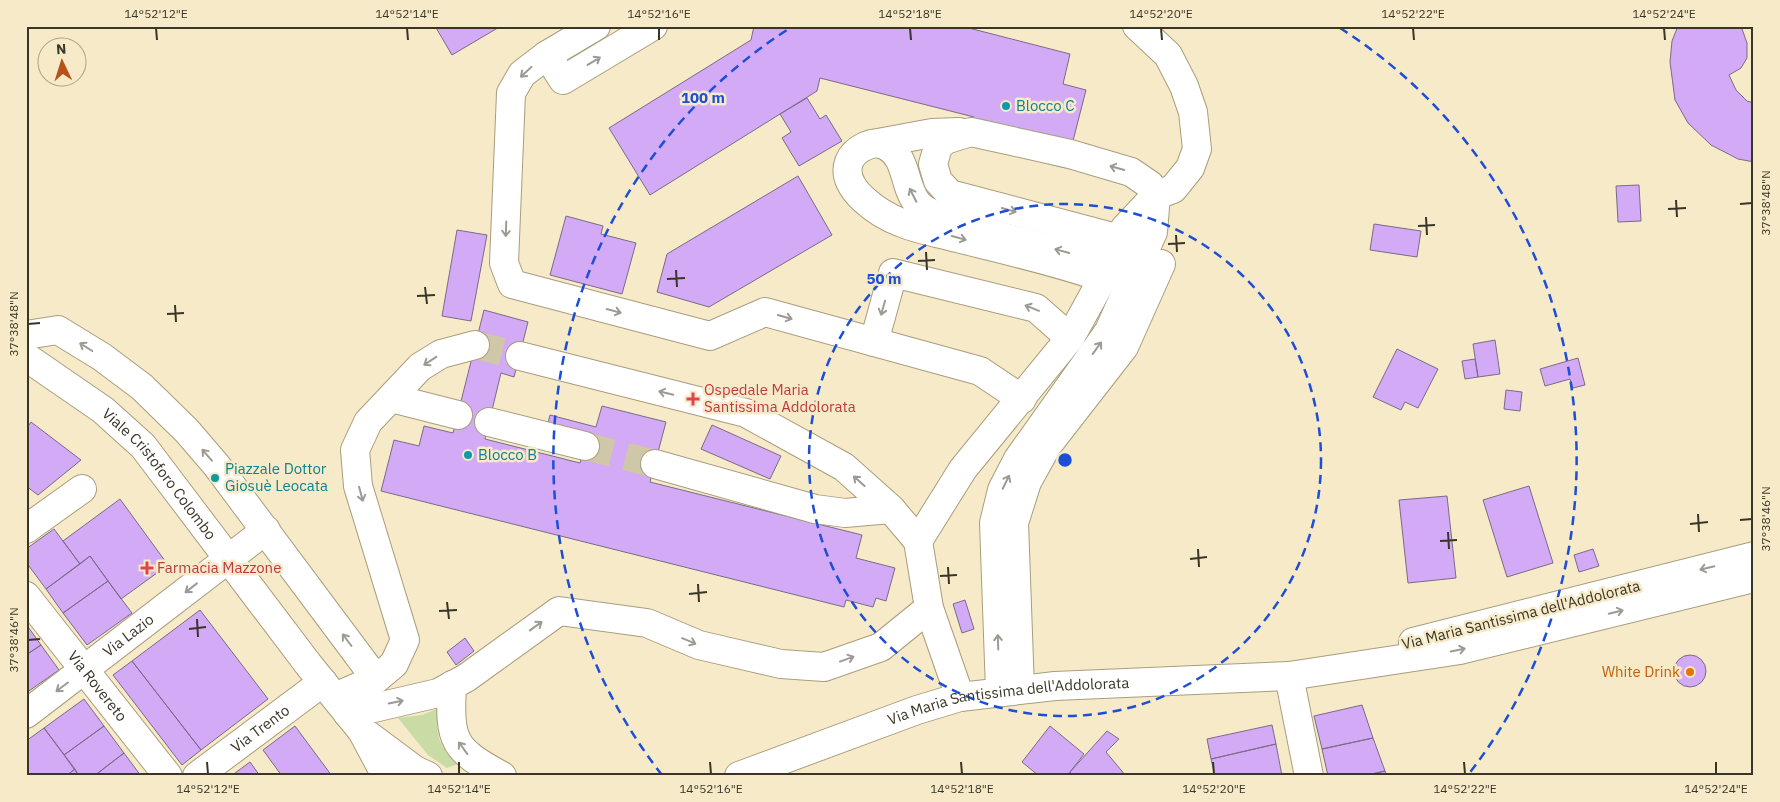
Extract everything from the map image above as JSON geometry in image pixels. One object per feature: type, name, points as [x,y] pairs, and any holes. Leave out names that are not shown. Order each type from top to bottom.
[{"type":"street","points":[[596,26],[547,55],[522,74],[511,93],[504,263],[512,284],[710,336],[765,312],[980,371],[1022,399]]},
{"type":"street","points":[[547,55],[563,80],[653,26]]},
{"type":"street","points":[[918,541],[963,469],[1070,338],[1106,271],[1120,238],[1141,209],[1156,195],[1174,189],[1190,168],[1197,150],[1192,112],[1184,86],[1168,55],[1137,26]]},
{"type":"street","points":[[971,132],[945,140],[938,147],[933,164],[938,181],[950,194],[1120,238]]},
{"type":"street","points":[[1010,690],[994,523],[1002,490],[1018,458],[1109,332],[1153,232],[1156,195],[1150,185],[1131,172],[1070,154],[971,132],[932,133],[862,147],[853,155],[848,165],[849,181],[857,193],[873,207],[902,223],[1067,267],[1106,271]]},
{"type":"street","points":[[878,143],[892,149],[898,156],[905,179],[918,205],[944,220],[1106,271]]},
{"type":"street","points":[[1010,690],[1014,523],[1018,507],[1027,482],[1047,446],[1124,347],[1161,264]]},
{"type":"street","points":[[874,342],[893,273],[1036,308],[1070,338]]},
{"type":"street","points":[[26,335],[58,330],[102,357],[142,387],[187,431],[217,466],[266,530],[376,679]]},
{"type":"street","points":[[342,706],[394,664],[404,640],[358,486],[355,450],[368,422],[420,367],[441,354],[475,345]]},
{"type":"street","points":[[520,356],[746,413],[844,467],[891,510],[918,541],[930,608],[960,697]]},
{"type":"street","name":"Viale Cristoforo Colombo","points":[[26,357],[103,410],[142,446],[342,706]]},
{"type":"street","points":[[391,398],[458,415]]},
{"type":"street","points":[[489,422],[585,446]]},
{"type":"street","points":[[655,464],[815,509],[846,513],[891,510]]},
{"type":"street","points":[[26,529],[82,489]]},
{"type":"street","name":"Via Lazio","points":[[26,714],[266,530]]},
{"type":"street","name":"Via Maria Santissima dell'Addolorata","points":[[739,776],[917,710],[960,697],[1010,690],[1288,676],[1460,650],[1751,579]]},
{"type":"street","name":"Via Rovereto","points":[[26,596],[168,776]]},
{"type":"street","points":[[342,706],[438,693],[466,678],[559,611],[647,623],[698,645],[781,664],[824,667],[882,647],[930,608]]},
{"type":"street","points":[[1288,676],[1309,776]]},
{"type":"street","points":[[452,685],[452,732],[471,758],[502,776]]},
{"type":"street","points":[[342,706],[386,776]]},
{"type":"street","points":[[342,706],[414,770],[428,776]]},
{"type":"street","name":"Via Trento","points":[[197,776],[342,706]]},
{"type":"green space","points":[[439,708],[437,726],[439,739],[446,751],[458,764],[447,768],[428,755],[398,718],[422,715]]},
{"type":"building","points":[[435,26],[501,26],[452,55]]},
{"type":"building","name":"Blocco C","points":[[754,26],[961,26],[1070,54],[1063,84],[1086,90],[1066,168],[968,144],[974,117],[820,78],[817,91],[650,195],[609,128],[751,40]]},
{"type":"building","points":[[1678,26],[1741,26],[1747,43],[1747,58],[1741,68],[1729,75],[1736,90],[1747,101],[1754,103],[1754,162],[1738,159],[1711,145],[1688,123],[1675,100],[1670,62],[1672,41]]},
{"type":"building","points":[[807,98],[820,119],[826,115],[842,141],[799,166],[782,138],[791,132],[780,114]]},
{"type":"building","points":[[798,176],[832,235],[709,307],[657,292],[667,254]]},
{"type":"building","points":[[1639,185],[1641,221],[1618,222],[1616,186]]},
{"type":"building","points":[[566,216],[603,226],[601,234],[636,243],[622,294],[550,275]]},
{"type":"building","points":[[1374,224],[1421,231],[1417,257],[1370,250]]},
{"type":"building","points":[[457,230],[487,235],[471,321],[442,316]]},
{"type":"building","name":"Blocco B","points":[[484,310],[528,322],[514,377],[501,373],[485,439],[580,463],[586,440],[546,431],[550,415],[596,427],[602,406],[666,422],[650,482],[862,535],[856,558],[895,568],[886,601],[876,598],[873,607],[846,600],[844,607],[381,491],[394,440],[419,446],[424,426],[453,433]]},
{"type":"building","points":[[1495,340],[1500,374],[1478,377],[1473,344]]},
{"type":"building","points":[[1397,349],[1438,369],[1418,408],[1405,402],[1401,410],[1373,397]]},
{"type":"building","points":[[1578,358],[1585,385],[1573,388],[1570,379],[1545,386],[1540,369]]},
{"type":"building","points":[[1475,359],[1478,377],[1465,379],[1462,361]]},
{"type":"building","points":[[1506,390],[1522,392],[1520,411],[1504,409]]},
{"type":"building","points":[[31,422],[81,460],[38,495],[26,486],[26,429]]},
{"type":"building","points":[[712,425],[781,456],[770,479],[701,449]]},
{"type":"building","points":[[1529,486],[1553,563],[1507,577],[1483,500]]},
{"type":"building","points":[[1447,496],[1456,578],[1408,583],[1399,500]]},
{"type":"building","points":[[120,499],[168,565],[121,599],[90,556],[80,564],[63,541]]},
{"type":"building","points":[[54,529],[80,564],[46,589],[26,562],[26,549]]},
{"type":"building","points":[[1593,549],[1599,566],[1579,572],[1574,555]]},
{"type":"building","points":[[90,556],[108,581],[63,613],[46,589]]},
{"type":"building","points":[[108,581],[132,613],[87,645],[63,613]]},
{"type":"building","points":[[965,600],[974,629],[962,633],[953,604]]},
{"type":"building","points":[[200,610],[268,699],[201,750],[132,661]]},
{"type":"building","points":[[26,624],[41,645],[26,655]]},
{"type":"building","points":[[465,638],[474,651],[456,665],[447,652]]},
{"type":"building","points":[[41,645],[59,670],[26,693],[26,655]]},
{"type":"building","name":"White Drink","points":[[1690,655],[1696,656],[1701,660],[1705,665],[1705,677],[1701,682],[1696,686],[1690,687],[1684,686],[1679,682],[1675,677],[1674,671],[1675,665],[1679,660],[1684,656]]},
{"type":"building","points":[[132,661],[201,750],[182,765],[113,675]]},
{"type":"building","points":[[84,699],[104,726],[64,755],[44,728]]},
{"type":"building","points":[[1362,705],[1373,738],[1322,749],[1314,716]]},
{"type":"building","points":[[1272,725],[1276,744],[1211,759],[1207,739]]},
{"type":"building","points":[[104,726],[124,753],[94,776],[79,776],[64,755]]},
{"type":"building","points":[[295,726],[332,776],[282,776],[263,750]]},
{"type":"building","points":[[1050,726],[1084,754],[1067,776],[1039,776],[1022,762]]},
{"type":"building","points":[[44,728],[75,769],[66,776],[29,776],[26,773],[26,741]]},
{"type":"building","points":[[1107,731],[1119,739],[1106,752],[1126,776],[1073,776],[1070,772]]},
{"type":"building","points":[[1373,738],[1385,771],[1363,776],[1328,776],[1322,749]]},
{"type":"building","points":[[1276,744],[1282,776],[1215,776],[1211,759]]},
{"type":"building","points":[[124,753],[141,776],[94,776]]},
{"type":"building","points":[[250,762],[260,776],[231,776]]},
{"type":"building","points":[[75,769],[79,776],[66,776]]},
{"type":"building","points":[[1385,771],[1387,776],[1363,776]]},
{"type":"tunnel","points":[[475,345],[520,356]]},
{"type":"tunnel","points":[[585,446],[655,464]]},
{"type":"place","name":"Blocco C","points":[[1006,106]]},
{"type":"place","name":"Ospedale Maria Santissima Addolorata","points":[[693,399]]},
{"type":"place","name":"Blocco B","points":[[468,455]]},
{"type":"place","name":"Piazzale Dottor Giosuè Leocata","points":[[215,478]]},
{"type":"place","name":"Farmacia Mazzone","points":[[147,568]]},
{"type":"place","name":"White Drink","points":[[1690,672]]}]
